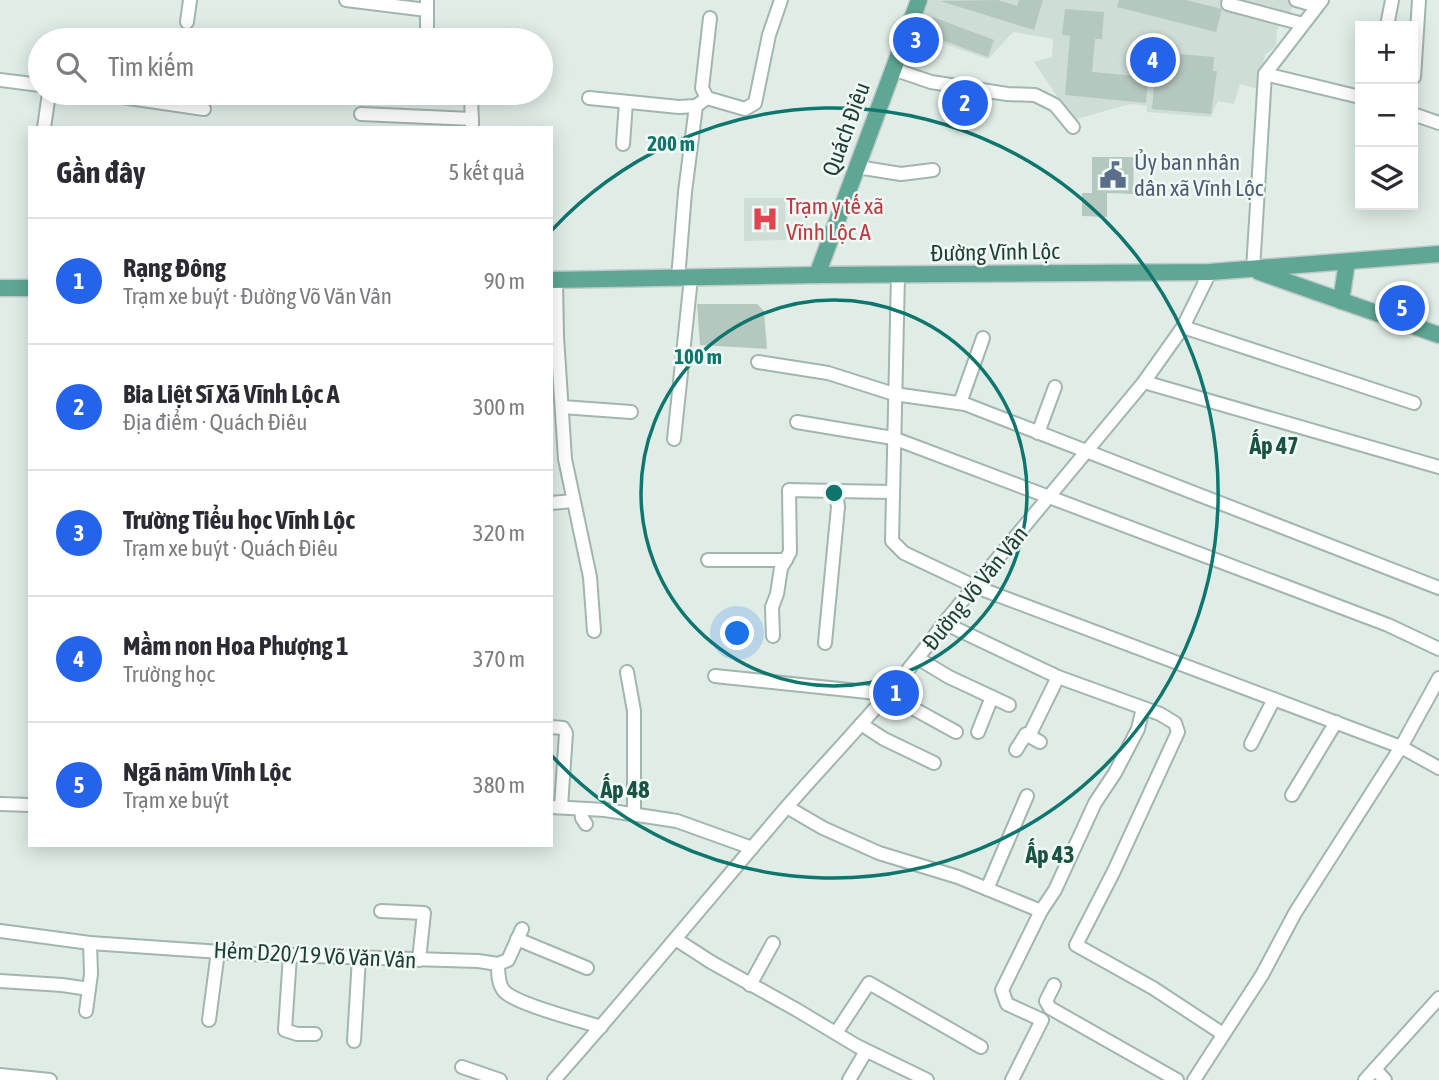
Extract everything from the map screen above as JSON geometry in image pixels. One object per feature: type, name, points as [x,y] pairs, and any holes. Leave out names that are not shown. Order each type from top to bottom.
[{"type":"main road","name":"Quách Điêu","points":[[817,275],[919,0]]},
{"type":"main road","name":"Đường Vĩnh Lộc","points":[[554,280],[1210,272],[1439,254]]},
{"type":"main road","points":[[1341,301],[1347,262]]},
{"type":"main road","points":[[1253,270],[1439,335]]},
{"type":"main road","points":[[0,288],[28,288]]},
{"type":"street","points":[[187,22],[190,0]]},
{"type":"street","points":[[346,0],[427,5],[427,28]]},
{"type":"street","points":[[589,98],[679,107],[701,102],[745,109],[755,103],[769,35],[781,0]]},
{"type":"street","points":[[1229,0],[1228,4],[1303,24]]},
{"type":"street","points":[[1253,270],[1265,74],[1319,3],[1296,0]]},
{"type":"street","points":[[1388,21],[1392,0]]},
{"type":"street","points":[[1418,21],[1419,0]]},
{"type":"street","points":[[674,439],[685,279],[685,191],[701,102],[710,18]]},
{"type":"street","points":[[893,69],[931,82],[1007,94],[1035,95],[1055,105],[1073,127]]},
{"type":"street","points":[[1265,74],[1355,96]]},
{"type":"street","points":[[0,80],[28,84]]},
{"type":"street","points":[[623,144],[626,102]]},
{"type":"street","points":[[44,126],[47,105]]},
{"type":"street","points":[[177,105],[204,109]]},
{"type":"street","points":[[361,114],[472,124],[471,105]]},
{"type":"street","points":[[1418,116],[1439,123]]},
{"type":"street","points":[[857,167],[901,174],[933,170]]},
{"type":"street","name":"Đường Võ Văn Vân","points":[[554,1080],[677,940],[787,807],[919,659],[944,623],[1144,382],[1183,327],[1210,272]]},
{"type":"street","points":[[898,275],[892,541],[904,553],[976,587],[1401,747],[1439,768]]},
{"type":"street","points":[[554,280],[562,407],[558,449],[590,577],[594,631]]},
{"type":"street","points":[[1183,327],[1414,403]]},
{"type":"street","points":[[960,403],[983,338]]},
{"type":"street","points":[[758,362],[828,373],[894,394],[960,403],[1439,588]]},
{"type":"street","points":[[1144,382],[1439,467]]},
{"type":"street","points":[[1038,433],[1055,387]]},
{"type":"street","points":[[562,407],[631,412]]},
{"type":"street","points":[[797,422],[893,438],[1375,620],[1439,649]]},
{"type":"street","points":[[773,636],[772,607],[781,568],[790,552],[789,490],[892,492]]},
{"type":"street","points":[[825,643],[838,507],[836,491]]},
{"type":"street","points":[[553,503],[573,501]]},
{"type":"street","points":[[708,560],[786,560]]},
{"type":"street","points":[[944,623],[1058,677],[1143,708],[1175,723],[1178,732],[1114,872],[1076,945],[1153,988],[1223,1034]]},
{"type":"street","points":[[919,659],[949,677],[1009,705]]},
{"type":"street","points":[[627,672],[634,711],[634,815]]},
{"type":"street","points":[[715,676],[887,694],[956,732]]},
{"type":"street","points":[[1016,750],[1026,734],[1035,739],[1058,677]]},
{"type":"street","points":[[1194,1080],[1262,975],[1295,913],[1401,747],[1439,678]]},
{"type":"street","points":[[978,732],[992,697]]},
{"type":"street","points":[[1251,744],[1274,699]]},
{"type":"street","points":[[1012,1080],[1042,1020],[1007,1004],[1002,990],[1041,911],[1055,890],[1095,803],[1115,773],[1138,729],[1143,708]]},
{"type":"street","points":[[1292,794],[1336,722]]},
{"type":"street","points":[[861,724],[884,739],[934,763]]},
{"type":"street","points":[[553,727],[562,728],[566,733],[556,807],[583,817],[634,815],[677,821],[752,848]]},
{"type":"street","points":[[987,888],[1027,796]]},
{"type":"street","points":[[0,804],[28,805]]},
{"type":"street","points":[[787,807],[823,828],[879,853],[958,877],[1041,911]]},
{"type":"street","points":[[381,911],[424,913],[419,960]]},
{"type":"street","name":"Hẻm D20/19 Võ Văn Vân","points":[[0,932],[90,943],[498,964]]},
{"type":"street","points":[[587,968],[520,934],[508,960],[498,964],[501,986],[506,993],[601,1027]]},
{"type":"street","points":[[677,940],[866,1051],[927,1080]]},
{"type":"street","points":[[86,1011],[90,943]]},
{"type":"street","points":[[750,985],[773,943]]},
{"type":"street","points":[[209,1020],[218,951]]},
{"type":"street","points":[[290,955],[285,1030],[297,1034],[316,1034]]},
{"type":"street","points":[[354,1041],[359,958]]},
{"type":"street","points":[[0,981],[89,989]]},
{"type":"street","points":[[836,1033],[869,983],[981,1047]]},
{"type":"street","points":[[1054,985],[1046,1001],[1050,1008],[1177,1080]]},
{"type":"street","points":[[1365,1080],[1439,998]]},
{"type":"street","points":[[849,1080],[866,1051]]},
{"type":"street","points":[[462,1067],[500,1080]]},
{"type":"street","points":[[1375,1069],[1385,1080]]},
{"type":"street","points":[[0,1075],[50,1080]]},
{"type":"shaded area","points":[[928,0],[1298,0],[1277,30],[1276,46],[1265,55],[1258,89],[1240,84],[1234,104],[1218,101],[1211,117],[1147,112],[1147,106],[1130,104],[1073,120],[1034,62],[1052,57],[1053,39],[1013,32],[988,59],[916,34]]},
{"type":"shaded area","name":"Trạm y tế xã Vĩnh Lộc A","points":[[744,198],[785,198],[786,240],[744,241]]},
{"type":"building","points":[[998,0],[1017,6],[1019,0],[1043,0],[1034,30],[940,1]]},
{"type":"building","points":[[1119,0],[1186,0],[1222,9],[1216,32],[1117,7]]},
{"type":"building","points":[[1065,9],[1104,12],[1102,39],[1095,39],[1092,72],[1148,77],[1146,103],[1065,95],[1070,36],[1062,35]]},
{"type":"building","points":[[933,17],[994,40],[988,57],[926,34]]},
{"type":"building","points":[[1157,52],[1214,57],[1213,71],[1217,71],[1211,114],[1152,109]]},
{"type":"building","points":[[960,89],[976,93],[971,115],[955,111]]},
{"type":"building","name":"Ủy ban nhân dân xã Vĩnh Lộc","points":[[1092,157],[1134,157],[1133,194],[1107,193],[1107,217],[1082,216],[1082,193],[1092,193]]},
{"type":"building","points":[[697,304],[757,304],[764,311],[767,349],[700,345]]},
{"type":"place","name":"Trường Tiểu học Vĩnh Lộc","points":[[916,40]]},
{"type":"place","name":"Mầm non Hoa Phượng 1","points":[[1153,60]]},
{"type":"place","name":"Bia Liệt Sĩ Xã Vĩnh Lộc A","points":[[965,103]]},
{"type":"place","name":"Ủy ban nhân dân xã Vĩnh Lộc","points":[[1113,175]]},
{"type":"place","name":"Trạm y tế xã Vĩnh Lộc A","points":[[765,219]]},
{"type":"place","name":"Ngã năm Vĩnh Lộc","points":[[1402,308]]},
{"type":"place","name":"Rạng Đông","points":[[896,693]]},
{"type":"district","name":"Ấp 47","points":[[1274,446]]},
{"type":"district","name":"Ấp 48","points":[[625,790]]},
{"type":"district","name":"Ấp 43","points":[[1050,855]]}]
